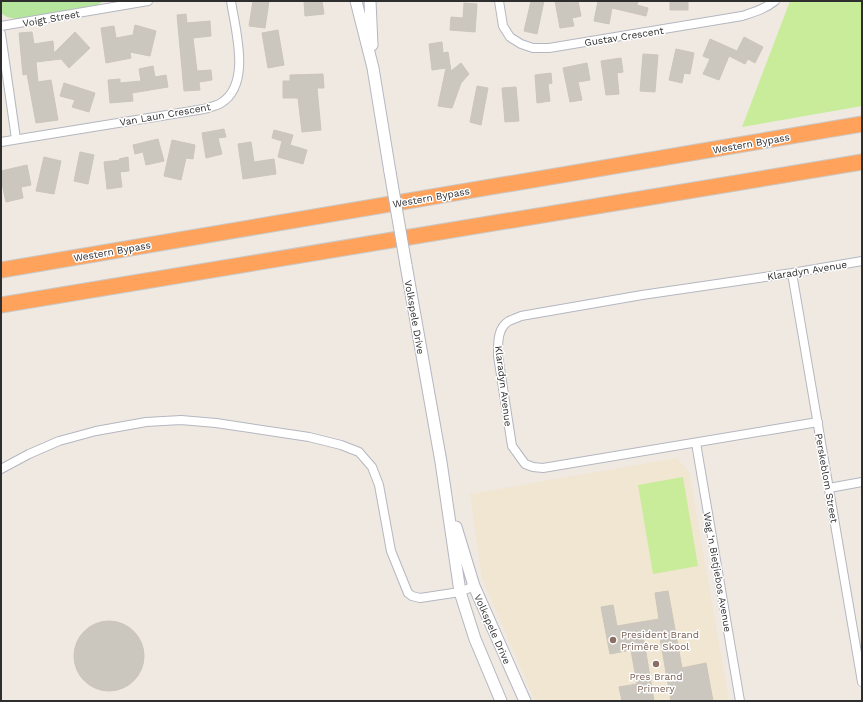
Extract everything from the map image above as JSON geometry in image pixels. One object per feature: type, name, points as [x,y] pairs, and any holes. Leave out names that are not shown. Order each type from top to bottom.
[{"type":"highway","name":"Western Bypass","points":[[1,270],[862,124]]},
{"type":"highway","points":[[1,305],[862,162]]},
{"type":"street","name":"Voigt Street","points":[[1,26],[116,4],[148,1]]},
{"type":"street","name":"Van Laun Crescent","points":[[1,142],[204,109],[221,103],[229,96],[235,87],[239,74],[240,56],[231,1]]},
{"type":"street","points":[[356,1],[373,68]]},
{"type":"street","points":[[370,1],[373,68]]},
{"type":"street","name":"Gustav Crescent","points":[[499,1],[504,26],[510,37],[521,44],[533,48],[549,48],[742,16],[756,12],[769,6],[775,1]]},
{"type":"street","points":[[1,34],[16,139]]},
{"type":"street","name":"Volkspele Drive","points":[[373,68],[441,462],[460,592],[476,638],[501,701]]},
{"type":"street","name":"Klaradyn Avenue","points":[[818,422],[543,468],[533,467],[525,464],[512,446],[498,356],[498,341],[501,329],[508,322],[521,316],[642,295],[862,261]]},
{"type":"street","name":"Perskeblom Street","points":[[792,273],[862,682]]},
{"type":"street","points":[[1,469],[29,454],[59,441],[96,431],[146,422],[181,420],[216,423],[310,437],[341,445],[359,452],[372,467],[379,485],[391,550],[408,592],[412,596],[420,598],[460,592],[474,586]]},
{"type":"street","name":"Wag 'n Bietjiebos Avenue","points":[[696,443],[740,701]]},
{"type":"street","name":"Volkspele Drive","points":[[441,462],[458,535],[474,586],[522,700]]},
{"type":"street","points":[[829,488],[862,482]]},
{"type":"shaded area","name":"President Brand Primêre Skool","points":[[677,458],[689,472],[729,701],[535,701],[482,578],[470,494]]},
{"type":"green space","points":[[1,1],[103,1],[95,7],[16,19],[7,17],[1,13]]},
{"type":"green space","points":[[790,1],[862,1],[862,106],[742,127]]},
{"type":"green space","points":[[683,477],[698,566],[653,574],[638,485]]},
{"type":"building","points":[[253,1],[269,1],[265,28],[249,26]]},
{"type":"building","points":[[304,1],[322,1],[324,14],[305,16]]},
{"type":"building","points":[[531,1],[544,1],[537,34],[524,31]]},
{"type":"building","points":[[555,1],[568,1],[569,3],[578,1],[581,16],[572,18],[574,26],[560,28]]},
{"type":"building","points":[[598,1],[638,1],[637,5],[648,8],[646,16],[612,8],[609,24],[594,21]]},
{"type":"building","points":[[670,1],[688,1],[688,10],[670,10]]},
{"type":"building","points":[[464,3],[477,4],[475,32],[450,30],[451,17],[463,18]]},
{"type":"building","points":[[186,14],[187,23],[210,21],[211,36],[193,38],[197,71],[211,70],[212,80],[199,82],[200,90],[184,91],[177,15]]},
{"type":"building","points":[[135,25],[156,31],[150,56],[130,52],[131,58],[106,63],[101,28],[114,26],[116,38],[133,35]]},
{"type":"building","points":[[278,30],[284,65],[268,68],[262,33]]},
{"type":"building","points":[[32,32],[34,44],[53,41],[54,53],[75,32],[90,48],[69,68],[61,59],[36,62],[38,82],[51,80],[58,120],[36,123],[27,74],[23,75],[19,33]]},
{"type":"building","points":[[744,37],[763,47],[755,63],[748,59],[745,64],[729,56],[719,80],[703,74],[710,59],[703,56],[710,39],[737,51]]},
{"type":"building","points":[[442,42],[443,53],[448,52],[451,71],[461,63],[469,74],[461,83],[452,108],[438,106],[446,68],[432,70],[429,44]]},
{"type":"building","points":[[676,49],[694,53],[690,74],[684,73],[682,83],[669,80]]},
{"type":"building","points":[[643,54],[658,55],[655,92],[640,91]]},
{"type":"building","points":[[621,58],[623,72],[617,73],[619,94],[606,95],[601,61]]},
{"type":"building","points":[[587,63],[590,80],[578,82],[582,100],[570,102],[563,68]]},
{"type":"building","points":[[153,66],[155,77],[166,75],[168,87],[132,93],[133,101],[110,103],[108,80],[120,79],[120,83],[141,81],[139,69]]},
{"type":"building","points":[[551,73],[552,83],[548,84],[550,101],[537,103],[535,75]]},
{"type":"building","points":[[323,74],[324,88],[317,88],[321,130],[302,132],[298,98],[283,98],[283,81],[290,81],[290,75]]},
{"type":"building","points":[[64,83],[95,93],[89,112],[72,107],[75,100],[60,96]]},
{"type":"building","points":[[477,86],[488,88],[481,125],[470,122]]},
{"type":"building","points":[[516,87],[519,121],[505,122],[502,88]]},
{"type":"building","points":[[224,129],[226,137],[218,138],[222,154],[206,158],[202,133]]},
{"type":"building","points":[[274,130],[293,135],[290,145],[307,150],[303,164],[278,157],[282,141],[272,138]]},
{"type":"building","points":[[158,139],[164,161],[146,165],[143,152],[135,154],[133,145]]},
{"type":"building","points":[[172,140],[195,145],[193,159],[186,158],[181,180],[164,176]]},
{"type":"building","points":[[251,142],[254,162],[274,159],[276,174],[243,179],[238,144]]},
{"type":"building","points":[[80,152],[94,155],[88,184],[74,181]]},
{"type":"building","points":[[44,157],[61,161],[54,194],[36,191]]},
{"type":"building","points":[[128,157],[129,171],[120,172],[122,187],[107,189],[104,162],[120,160],[119,159]]},
{"type":"building","points":[[27,165],[31,185],[21,187],[23,198],[6,202],[1,179],[1,171]]},
{"type":"building","points":[[668,591],[682,668],[706,663],[713,701],[671,701],[659,632],[643,635],[654,701],[622,701],[619,687],[637,684],[631,650],[610,654],[601,607],[613,605],[617,626],[659,619],[655,593]]},
{"type":"building","points":[[109,621],[128,627],[138,637],[144,656],[138,675],[128,685],[109,691],[90,685],[80,675],[74,656],[80,637],[90,627]]},
{"type":"place","name":"President Brand Primêre Skool","points":[[613,640]]},
{"type":"place","name":"Pres Brand Primery","points":[[656,664]]}]
